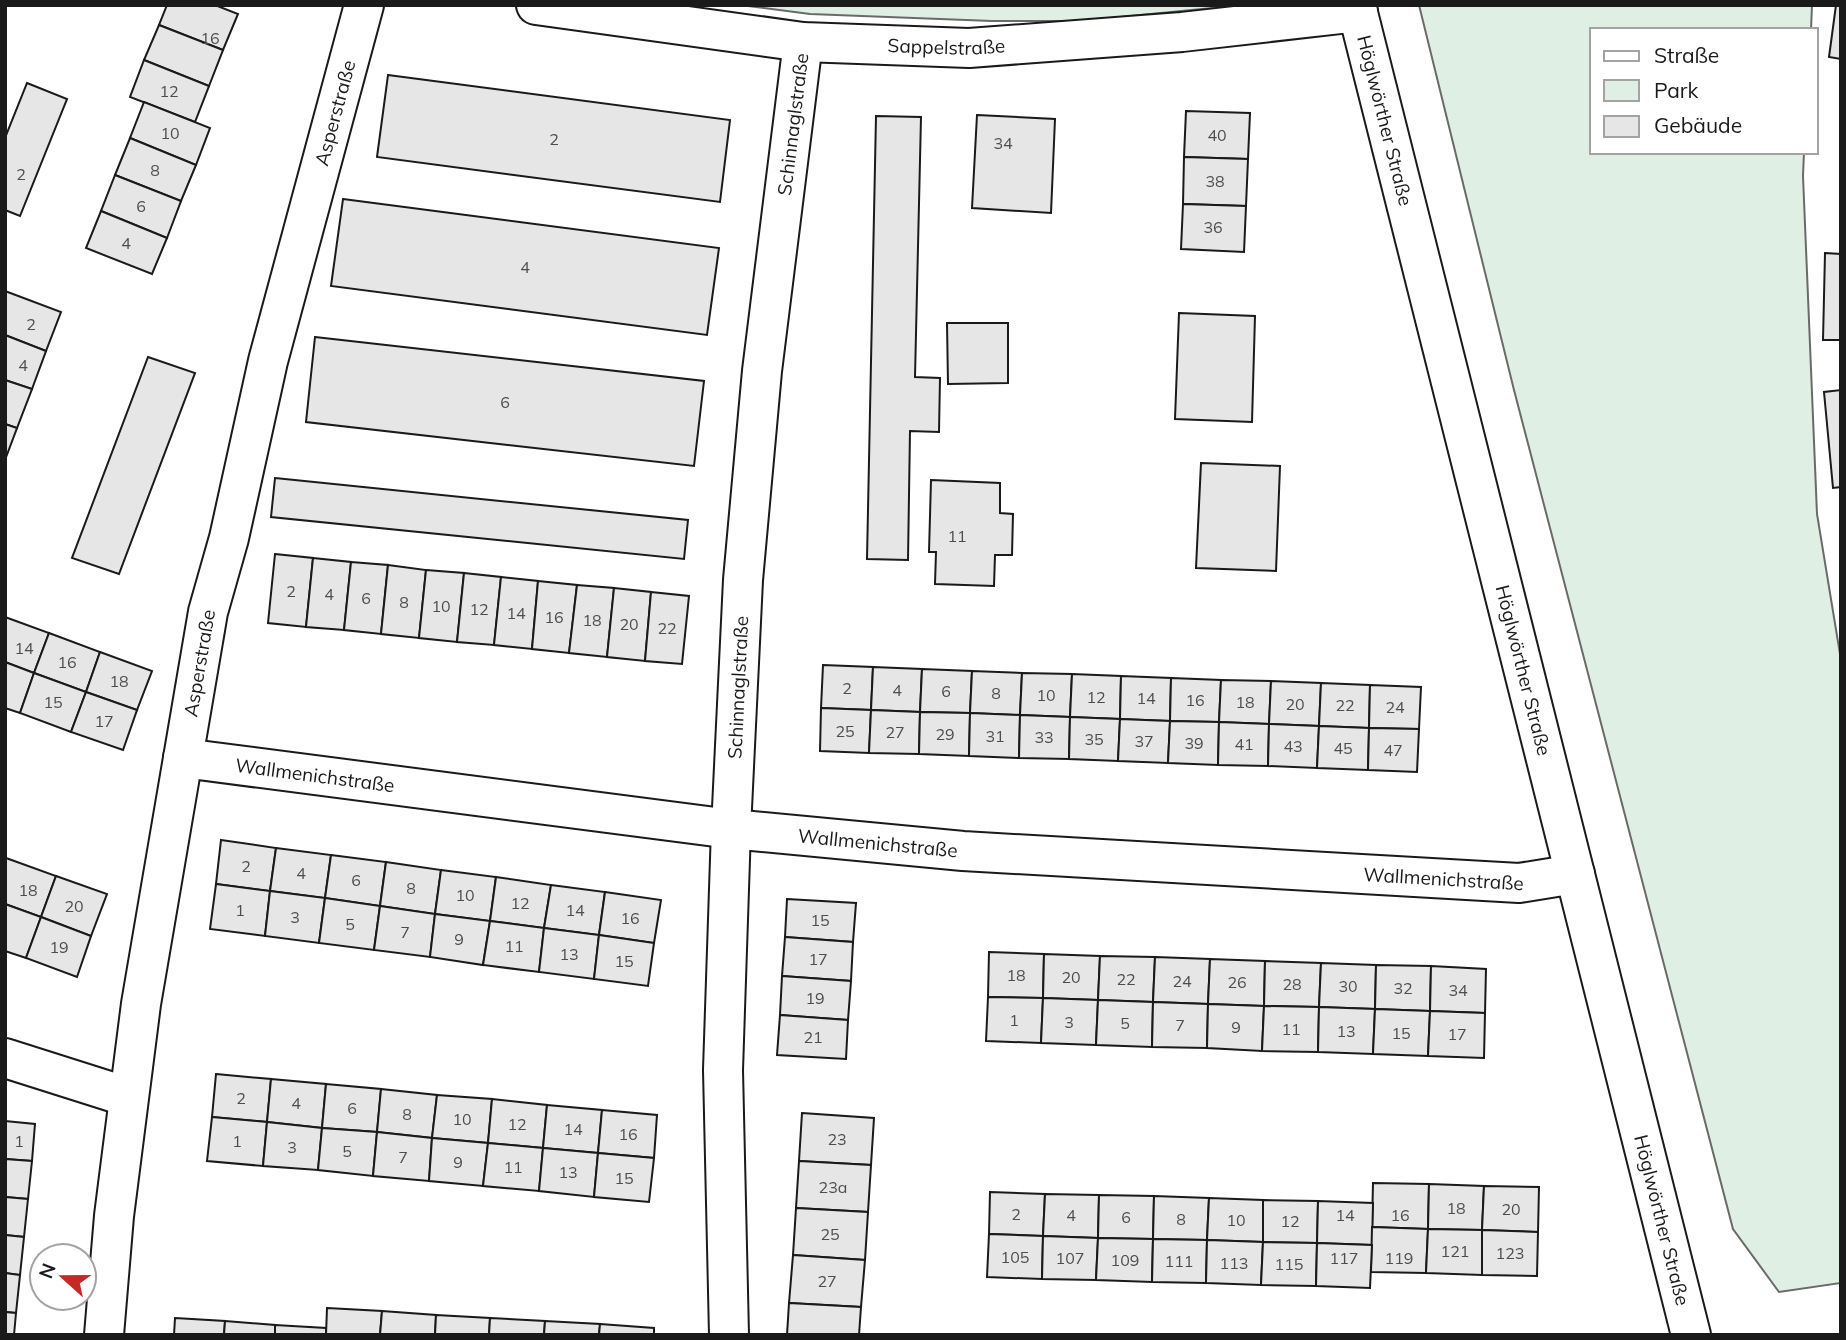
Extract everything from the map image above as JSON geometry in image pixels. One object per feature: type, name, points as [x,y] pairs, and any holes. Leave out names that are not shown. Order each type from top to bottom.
[{"type":"street","name":"Asperstraße","points":[[104,1335],[114,1216],[141,1004],[208,612],[229,538],[268,361],[364,5]]},
{"type":"street","name":"Sappelstraße","points":[[536,5],[803,43],[969,48],[1182,32],[1357,9]]},
{"type":"street","name":"Höglwörther Straße","points":[[1357,9],[1691,1335]]},
{"type":"street","name":"Schinnaglstraße","points":[[729,1335],[723,1102],[731,829],[748,503],[803,43]]},
{"type":"street","name":"Wallmenichstraße","points":[[183,758],[731,829],[963,851],[1520,883],[1575,874]]},
{"type":"street","points":[[5,1058],[128,1097]]},
{"type":"green space","points":[[740,5],[1243,5],[1079,21],[992,21],[810,14]]},
{"type":"green space","points":[[1419,5],[1812,5],[1811,28],[1590,28],[1590,154],[1804,154],[1817,514],[1841,660],[1841,1283],[1779,1292],[1733,1229],[1514,390]]},
{"type":"building","points":[[167,5],[215,5],[238,14],[223,50],[159,25]]},
{"type":"building","points":[[1836,5],[1841,5],[1841,59],[1829,57]]},
{"type":"building","points":[[159,25],[223,50],[209,86],[144,60]]},
{"type":"building","points":[[144,60],[209,86],[195,122],[130,97]]},
{"type":"building","points":[[388,75],[730,120],[720,202],[377,157]]},
{"type":"building","points":[[27,83],[67,99],[20,216],[5,210],[5,138]]},
{"type":"building","points":[[144,102],[210,128],[196,165],[130,138]]},
{"type":"building","points":[[1186,111],[1250,113],[1248,159],[1184,157]]},
{"type":"building","points":[[977,115],[1055,119],[1051,213],[972,208]]},
{"type":"building","points":[[876,116],[921,117],[915,377],[940,378],[939,432],[910,431],[908,560],[867,559]]},
{"type":"building","points":[[130,138],[196,165],[181,201],[115,175]]},
{"type":"building","points":[[1184,157],[1248,159],[1246,206],[1183,204]]},
{"type":"building","points":[[115,175],[181,201],[167,238],[101,211]]},
{"type":"building","points":[[343,199],[719,248],[707,335],[331,286]]},
{"type":"building","points":[[1183,204],[1246,206],[1244,252],[1181,249]]},
{"type":"building","points":[[101,211],[167,238],[152,274],[86,248]]},
{"type":"building","points":[[1825,253],[1841,254],[1841,340],[1823,340]]},
{"type":"building","points":[[5,291],[61,312],[46,351],[5,335]]},
{"type":"building","points":[[1179,313],[1255,316],[1252,422],[1175,419]]},
{"type":"building","points":[[947,323],[1008,323],[1008,383],[948,384]]},
{"type":"building","points":[[5,335],[46,351],[32,389],[5,380]]},
{"type":"building","points":[[315,337],[704,381],[694,466],[306,422]]},
{"type":"building","points":[[148,357],[195,373],[119,574],[72,558]]},
{"type":"building","points":[[5,380],[32,389],[17,428],[5,424]]},
{"type":"building","points":[[1841,390],[1841,487],[1833,488],[1824,392]]},
{"type":"building","points":[[5,424],[17,428],[5,460]]},
{"type":"building","points":[[1201,463],[1280,466],[1276,571],[1196,568]]},
{"type":"building","points":[[275,478],[688,520],[684,559],[271,517]]},
{"type":"building","points":[[931,480],[1000,483],[1000,513],[1013,514],[1012,555],[995,555],[994,586],[935,584],[936,552],[929,552]]},
{"type":"building","points":[[275,554],[313,558],[306,627],[268,623]]},
{"type":"building","points":[[313,558],[351,562],[344,630],[306,627]]},
{"type":"building","points":[[351,562],[388,565],[381,634],[344,630]]},
{"type":"building","points":[[388,565],[426,570],[419,638],[381,634]]},
{"type":"building","points":[[426,570],[464,573],[457,642],[419,638]]},
{"type":"building","points":[[464,573],[501,577],[494,645],[457,642]]},
{"type":"building","points":[[501,577],[538,581],[532,649],[494,645]]},
{"type":"building","points":[[538,581],[577,585],[569,653],[532,649]]},
{"type":"building","points":[[577,585],[614,588],[607,657],[569,653]]},
{"type":"building","points":[[614,588],[651,592],[645,661],[607,657]]},
{"type":"building","points":[[651,592],[689,596],[682,664],[645,661]]},
{"type":"building","points":[[5,617],[49,633],[34,673],[5,662]]},
{"type":"building","points":[[49,633],[100,652],[86,692],[34,673]]},
{"type":"building","points":[[100,652],[152,671],[137,710],[86,692]]},
{"type":"building","points":[[5,662],[34,673],[20,713],[5,708]]},
{"type":"building","points":[[823,665],[873,667],[871,710],[821,708]]},
{"type":"building","points":[[873,667],[922,669],[920,712],[871,710]]},
{"type":"building","points":[[922,669],[972,671],[970,713],[920,712]]},
{"type":"building","points":[[972,671],[1022,673],[1020,715],[970,713]]},
{"type":"building","points":[[34,673],[86,692],[71,732],[20,713]]},
{"type":"building","points":[[1022,673],[1072,674],[1070,717],[1020,715]]},
{"type":"building","points":[[1072,674],[1121,676],[1120,719],[1070,717]]},
{"type":"building","points":[[1121,676],[1171,678],[1170,721],[1120,719]]},
{"type":"building","points":[[1171,678],[1221,680],[1219,722],[1170,721]]},
{"type":"building","points":[[1221,680],[1271,681],[1269,724],[1219,722]]},
{"type":"building","points":[[1271,681],[1321,683],[1319,726],[1269,724]]},
{"type":"building","points":[[1321,683],[1370,685],[1369,728],[1319,726]]},
{"type":"building","points":[[1370,685],[1421,687],[1419,729],[1369,728]]},
{"type":"building","points":[[86,692],[137,710],[123,750],[71,732]]},
{"type":"building","points":[[821,708],[871,710],[869,753],[820,751]]},
{"type":"building","points":[[871,710],[920,712],[919,754],[869,753]]},
{"type":"building","points":[[920,712],[970,713],[969,756],[919,754]]},
{"type":"building","points":[[970,713],[1020,715],[1019,758],[969,756]]},
{"type":"building","points":[[1020,715],[1070,717],[1069,759],[1019,758]]},
{"type":"building","points":[[1070,717],[1120,719],[1118,761],[1069,759]]},
{"type":"building","points":[[1120,719],[1170,721],[1168,763],[1118,761]]},
{"type":"building","points":[[1170,721],[1219,722],[1218,765],[1168,763]]},
{"type":"building","points":[[1219,722],[1269,724],[1268,766],[1218,765]]},
{"type":"building","points":[[1269,724],[1319,726],[1317,768],[1268,766]]},
{"type":"building","points":[[1319,726],[1369,728],[1368,770],[1317,768]]},
{"type":"building","points":[[1369,728],[1419,729],[1417,772],[1368,770]]},
{"type":"building","points":[[221,840],[276,848],[270,891],[216,884]]},
{"type":"building","points":[[276,848],[331,855],[325,898],[270,891]]},
{"type":"building","points":[[331,855],[386,862],[380,906],[325,898]]},
{"type":"building","points":[[6,858],[56,876],[41,917],[5,904]]},
{"type":"building","points":[[386,862],[441,870],[435,914],[380,906]]},
{"type":"building","points":[[441,870],[496,877],[490,921],[435,914]]},
{"type":"building","points":[[56,876],[107,894],[91,936],[41,917]]},
{"type":"building","points":[[496,877],[551,885],[544,928],[490,921]]},
{"type":"building","points":[[216,884],[270,891],[265,936],[210,929]]},
{"type":"building","points":[[551,885],[605,892],[599,935],[544,928]]},
{"type":"building","points":[[270,891],[325,898],[319,943],[265,936]]},
{"type":"building","points":[[605,892],[661,900],[654,943],[599,935]]},
{"type":"building","points":[[325,898],[380,906],[374,950],[319,943]]},
{"type":"building","points":[[787,899],[856,903],[853,942],[785,937]]},
{"type":"building","points":[[5,904],[41,917],[26,958],[5,951]]},
{"type":"building","points":[[380,906],[435,914],[430,957],[374,950]]},
{"type":"building","points":[[435,914],[490,921],[483,965],[430,957]]},
{"type":"building","points":[[41,917],[91,936],[77,977],[26,958]]},
{"type":"building","points":[[490,921],[544,928],[539,972],[483,965]]},
{"type":"building","points":[[544,928],[599,935],[594,979],[539,972]]},
{"type":"building","points":[[599,935],[654,943],[648,986],[594,979]]},
{"type":"building","points":[[785,937],[853,942],[851,981],[782,976]]},
{"type":"building","points":[[989,952],[1044,954],[1043,998],[988,997]]},
{"type":"building","points":[[1044,954],[1100,956],[1098,1000],[1043,998]]},
{"type":"building","points":[[1100,956],[1155,957],[1153,1002],[1098,1000]]},
{"type":"building","points":[[1155,957],[1210,959],[1208,1004],[1153,1002]]},
{"type":"building","points":[[1210,959],[1265,961],[1264,1006],[1208,1004]]},
{"type":"building","points":[[1265,961],[1321,963],[1319,1007],[1264,1006]]},
{"type":"building","points":[[1321,963],[1376,965],[1375,1009],[1319,1007]]},
{"type":"building","points":[[1376,965],[1431,966],[1430,1011],[1375,1009]]},
{"type":"building","points":[[1431,966],[1486,969],[1485,1013],[1430,1011]]},
{"type":"building","points":[[782,976],[851,981],[848,1020],[780,1015]]},
{"type":"building","points":[[988,997],[1043,998],[1041,1043],[986,1041]]},
{"type":"building","points":[[1043,998],[1098,1000],[1096,1045],[1041,1043]]},
{"type":"building","points":[[1098,1000],[1153,1002],[1152,1047],[1096,1045]]},
{"type":"building","points":[[1153,1002],[1208,1004],[1207,1048],[1152,1047]]},
{"type":"building","points":[[1208,1004],[1264,1006],[1262,1051],[1207,1048]]},
{"type":"building","points":[[1264,1006],[1319,1007],[1318,1052],[1262,1051]]},
{"type":"building","points":[[1319,1007],[1375,1009],[1373,1054],[1318,1052]]},
{"type":"building","points":[[1375,1009],[1430,1011],[1428,1056],[1373,1054]]},
{"type":"building","points":[[1430,1011],[1485,1013],[1484,1058],[1428,1056]]},
{"type":"building","points":[[780,1015],[848,1020],[846,1059],[777,1055]]},
{"type":"building","points":[[216,1074],[271,1079],[267,1122],[212,1117]]},
{"type":"building","points":[[271,1079],[326,1084],[322,1128],[267,1122]]},
{"type":"building","points":[[326,1084],[381,1089],[377,1132],[322,1128]]},
{"type":"building","points":[[381,1089],[437,1095],[432,1138],[377,1132]]},
{"type":"building","points":[[437,1095],[492,1099],[488,1143],[432,1138]]},
{"type":"building","points":[[492,1099],[547,1105],[543,1148],[488,1143]]},
{"type":"building","points":[[547,1105],[602,1110],[598,1153],[543,1148]]},
{"type":"building","points":[[602,1110],[657,1115],[654,1158],[598,1153]]},
{"type":"building","points":[[802,1113],[874,1118],[871,1165],[799,1161]]},
{"type":"building","points":[[212,1117],[267,1122],[263,1166],[207,1161]]},
{"type":"building","points":[[5,1121],[35,1124],[32,1161],[5,1159]]},
{"type":"building","points":[[267,1122],[322,1128],[318,1170],[263,1166]]},
{"type":"building","points":[[322,1128],[377,1132],[373,1176],[318,1170]]},
{"type":"building","points":[[377,1132],[432,1138],[429,1181],[373,1176]]},
{"type":"building","points":[[432,1138],[488,1143],[483,1186],[429,1181]]},
{"type":"building","points":[[488,1143],[543,1148],[539,1191],[483,1186]]},
{"type":"building","points":[[543,1148],[598,1153],[594,1197],[539,1191]]},
{"type":"building","points":[[598,1153],[654,1158],[649,1202],[594,1197]]},
{"type":"building","points":[[5,1159],[32,1161],[28,1199],[5,1197]]},
{"type":"building","points":[[799,1161],[871,1165],[868,1212],[796,1208]]},
{"type":"building","points":[[1373,1183],[1429,1184],[1428,1229],[1372,1227]]},
{"type":"building","points":[[1429,1184],[1484,1186],[1482,1230],[1428,1229]]},
{"type":"building","points":[[1484,1186],[1539,1187],[1538,1232],[1482,1230]]},
{"type":"building","points":[[990,1192],[1045,1194],[1043,1236],[989,1234]]},
{"type":"building","points":[[1045,1194],[1099,1195],[1098,1238],[1043,1236]]},
{"type":"building","points":[[1099,1195],[1154,1196],[1153,1239],[1098,1238]]},
{"type":"building","points":[[1154,1196],[1209,1198],[1207,1240],[1153,1239]]},
{"type":"building","points":[[5,1197],[28,1199],[24,1237],[5,1235]]},
{"type":"building","points":[[1209,1198],[1263,1200],[1263,1242],[1207,1240]]},
{"type":"building","points":[[1263,1200],[1318,1201],[1317,1243],[1263,1242]]},
{"type":"building","points":[[1318,1201],[1373,1203],[1372,1245],[1317,1243]]},
{"type":"building","points":[[796,1208],[868,1212],[865,1260],[793,1255]]},
{"type":"building","points":[[1372,1227],[1428,1229],[1426,1273],[1371,1272]]},
{"type":"building","points":[[1428,1229],[1482,1230],[1482,1275],[1426,1273]]},
{"type":"building","points":[[1482,1230],[1538,1232],[1537,1276],[1482,1275]]},
{"type":"building","points":[[989,1234],[1043,1236],[1042,1279],[987,1277]]},
{"type":"building","points":[[5,1235],[24,1237],[20,1275],[5,1273]]},
{"type":"building","points":[[1043,1236],[1098,1238],[1096,1280],[1042,1279]]},
{"type":"building","points":[[1098,1238],[1153,1239],[1152,1282],[1096,1280]]},
{"type":"building","points":[[1153,1239],[1207,1240],[1206,1283],[1152,1282]]},
{"type":"building","points":[[1207,1240],[1263,1242],[1261,1285],[1206,1283]]},
{"type":"building","points":[[1263,1242],[1317,1243],[1316,1286],[1261,1285]]},
{"type":"building","points":[[1317,1243],[1372,1245],[1370,1288],[1316,1286]]},
{"type":"building","points":[[793,1255],[865,1260],[861,1307],[789,1303]]},
{"type":"building","points":[[5,1273],[20,1275],[16,1313],[5,1312]]},
{"type":"building","points":[[789,1303],[861,1307],[859,1335],[787,1335]]},
{"type":"building","points":[[327,1308],[382,1311],[380,1335],[326,1335]]},
{"type":"building","points":[[382,1311],[436,1315],[435,1335],[380,1335]]},
{"type":"building","points":[[5,1312],[16,1313],[14,1335],[5,1335]]},
{"type":"building","points":[[436,1315],[490,1318],[489,1335],[435,1335]]},
{"type":"building","points":[[175,1318],[225,1321],[224,1335],[174,1335]]},
{"type":"building","points":[[490,1318],[545,1321],[544,1335],[489,1335]]},
{"type":"building","points":[[225,1321],[275,1325],[275,1335],[224,1335]]},
{"type":"building","points":[[545,1321],[600,1324],[599,1335],[544,1335]]},
{"type":"building","points":[[600,1324],[654,1328],[654,1335],[599,1335]]},
{"type":"building","points":[[275,1325],[326,1328],[326,1335],[275,1335]]}]
